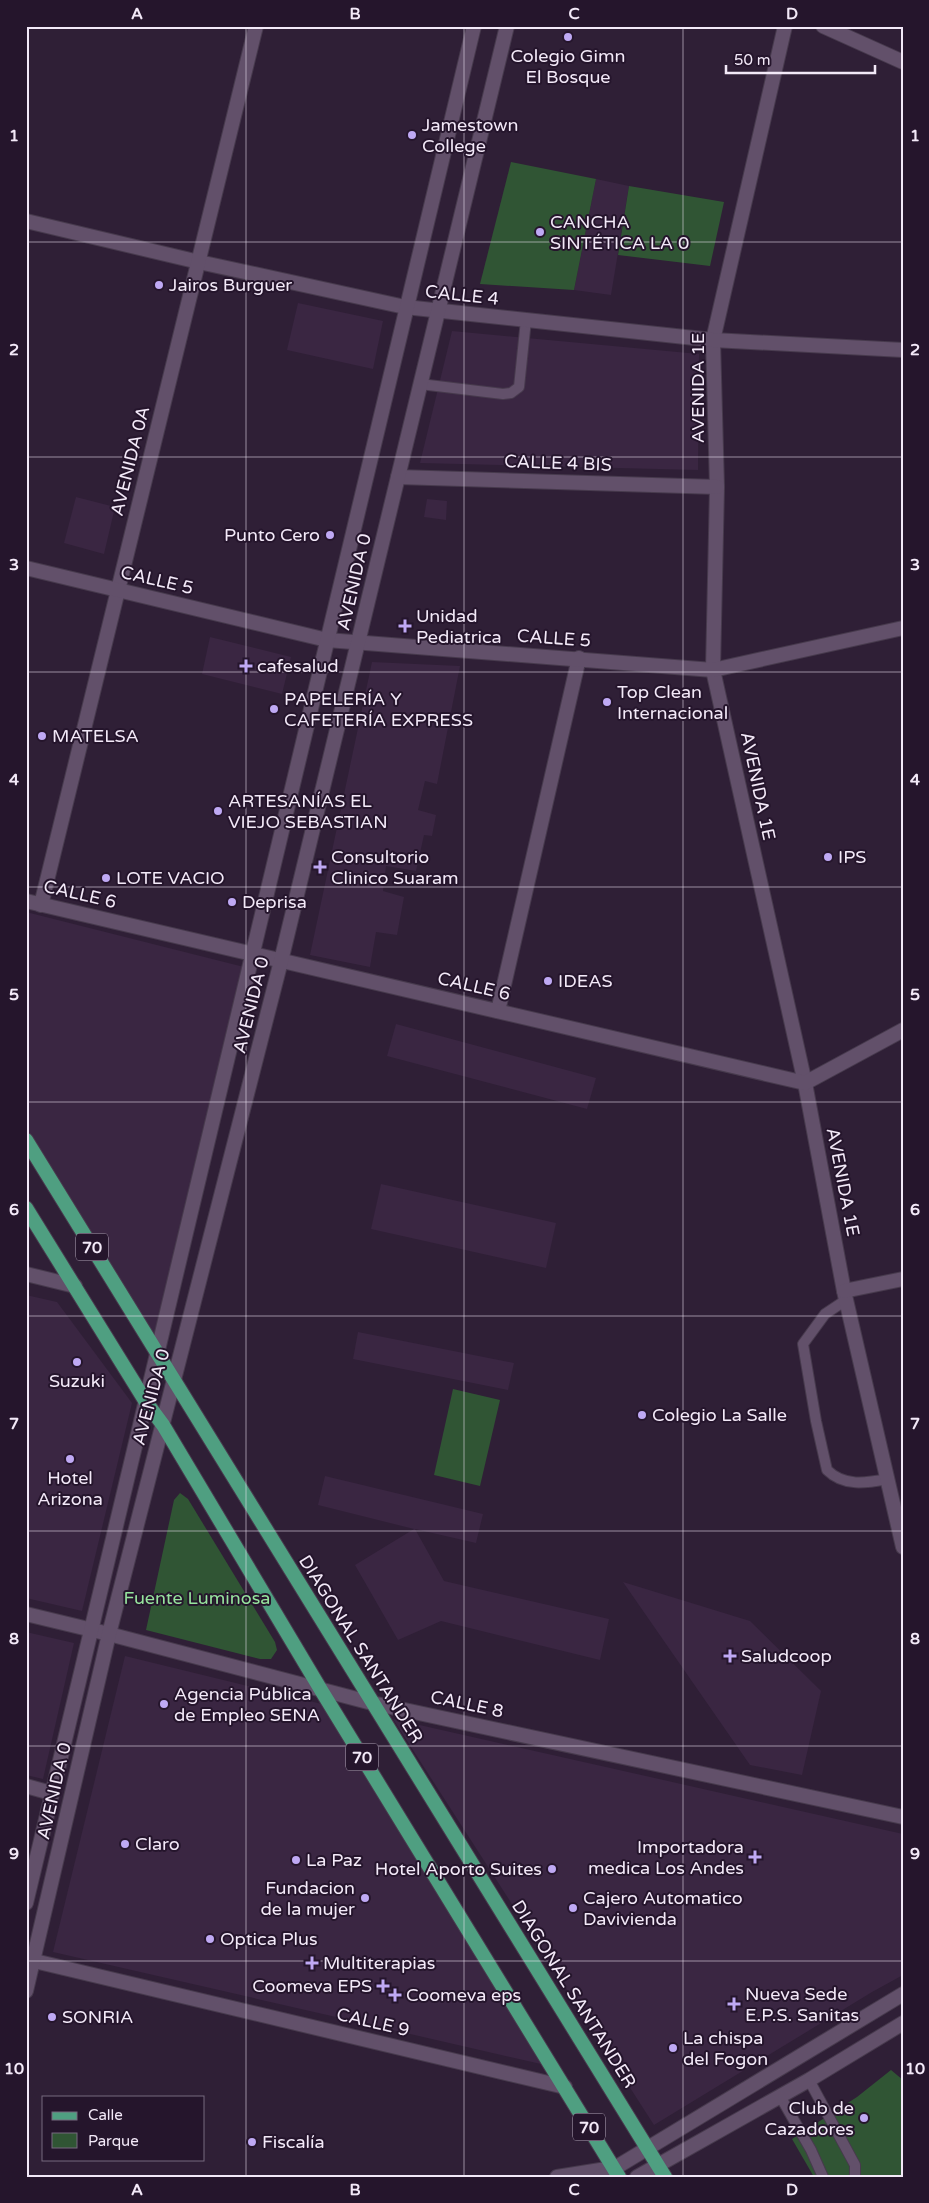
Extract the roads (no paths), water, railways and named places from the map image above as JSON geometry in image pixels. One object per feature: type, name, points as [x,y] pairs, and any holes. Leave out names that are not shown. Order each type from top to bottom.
[{"type":"main road","name":"DIAGONAL SANTANDER","points":[[26,1140],[662,2171]]},
{"type":"main road","name":"70","points":[[26,1208],[146,1402],[163,1425],[321,1690],[616,2172]]},
{"type":"street","name":"AVENIDA 0A","points":[[41,905],[256,26]]},
{"type":"street","name":"AVENIDA 0","points":[[26,1903],[474,26]]},
{"type":"street","name":"AVENIDA 0","points":[[26,1991],[30,1960],[109,1634],[281,961],[506,26]]},
{"type":"street","name":"AVENIDA 1E","points":[[785,26],[713,340],[717,487],[713,670],[804,1083],[845,1296],[894,1483],[903,1547]]},
{"type":"street","points":[[823,26],[903,62]]},
{"type":"street","name":"CALLE 4","points":[[26,221],[199,262],[406,307],[713,340],[903,350]]},
{"type":"street","name":"CALLE 4 BIS","points":[[398,477],[717,487]]},
{"type":"street","name":"CALLE 5","points":[[26,568],[327,640],[579,658],[713,670],[903,628]]},
{"type":"street","points":[[498,1011],[579,658]]},
{"type":"street","name":"CALLE 6","points":[[26,901],[804,1083]]},
{"type":"street","points":[[804,1083],[903,1030]]},
{"type":"street","points":[[26,1274],[75,1286]]},
{"type":"street","points":[[845,1296],[903,1279]]},
{"type":"street","name":"CALLE 8","points":[[26,1614],[372,1703],[903,1817]]},
{"type":"street","points":[[26,1786],[51,1793]]},
{"type":"street","name":"CALLE 9","points":[[30,1960],[565,2086]]},
{"type":"street","points":[[600,2177],[616,2172],[647,2148],[903,1994]]},
{"type":"street","points":[[637,2177],[662,2171],[780,2096],[903,2023]]},
{"type":"street","points":[[557,2177],[616,2172]]},
{"type":"lane","points":[[420,384],[503,394],[511,393],[519,387],[526,320]]},
{"type":"lane","points":[[845,1296],[824,1314],[803,1344],[816,1421],[827,1470],[850,1483],[894,1483]]},
{"type":"lane","points":[[809,2080],[855,2165],[855,2177]]},
{"type":"lane","points":[[780,2096],[811,2150],[823,2177]]},
{"type":"place","name":"Colegio Gimn El Bosque","points":[[568,37]]},
{"type":"place","name":"Jamestown College","points":[[412,135]]},
{"type":"place","name":"CANCHA SINTÉTICA LA 0","points":[[540,232]]},
{"type":"place","name":"Jairos Burguer","points":[[159,285]]},
{"type":"place","name":"Punto Cero","points":[[330,535]]},
{"type":"place","name":"Unidad Pediatrica","points":[[405,626]]},
{"type":"place","name":"cafesalud","points":[[246,666]]},
{"type":"place","name":"Top Clean Internacional","points":[[607,702]]},
{"type":"place","name":"PAPELERÍA Y CAFETERÍA EXPRESS","points":[[274,709]]},
{"type":"place","name":"MATELSA","points":[[42,736]]},
{"type":"place","name":"ARTESANÍAS EL VIEJO SEBASTIAN","points":[[218,811]]},
{"type":"place","name":"IPS","points":[[828,857]]},
{"type":"place","name":"Consultorio Clinico Suaram","points":[[320,867]]},
{"type":"place","name":"LOTE VACIO","points":[[106,878]]},
{"type":"place","name":"Deprisa","points":[[232,902]]},
{"type":"place","name":"IDEAS","points":[[548,981]]},
{"type":"place","name":"Suzuki","points":[[77,1362]]},
{"type":"place","name":"Colegio La Salle","points":[[642,1415]]},
{"type":"place","name":"Hotel Arizona","points":[[70,1459]]},
{"type":"place","name":"Saludcoop","points":[[730,1656]]},
{"type":"place","name":"Agencia Pública de Empleo SENA","points":[[164,1704]]},
{"type":"place","name":"Claro","points":[[125,1844]]},
{"type":"place","name":"Importadora medica Los Andes","points":[[755,1857]]},
{"type":"place","name":"La Paz","points":[[296,1860]]},
{"type":"place","name":"Hotel Aporto Suites","points":[[552,1869]]},
{"type":"place","name":"Fundacion de la mujer","points":[[365,1898]]},
{"type":"place","name":"Cajero Automatico Davivienda","points":[[573,1908]]},
{"type":"place","name":"Optica Plus","points":[[210,1939]]},
{"type":"place","name":"Multiterapias","points":[[312,1963]]},
{"type":"place","name":"Coomeva EPS","points":[[383,1986]]},
{"type":"place","name":"Coomeva eps","points":[[395,1995]]},
{"type":"place","name":"Nueva Sede E.P.S. Sanitas","points":[[734,2004]]},
{"type":"place","name":"SONRIA","points":[[52,2017]]},
{"type":"place","name":"La chispa del Fogon","points":[[673,2048]]},
{"type":"place","name":"Club de Cazadores","points":[[864,2118]]},
{"type":"place","name":"Fiscalía","points":[[252,2142]]},
{"type":"park label","name":"Fuente Luminosa","points":[[197,1598]]}]
